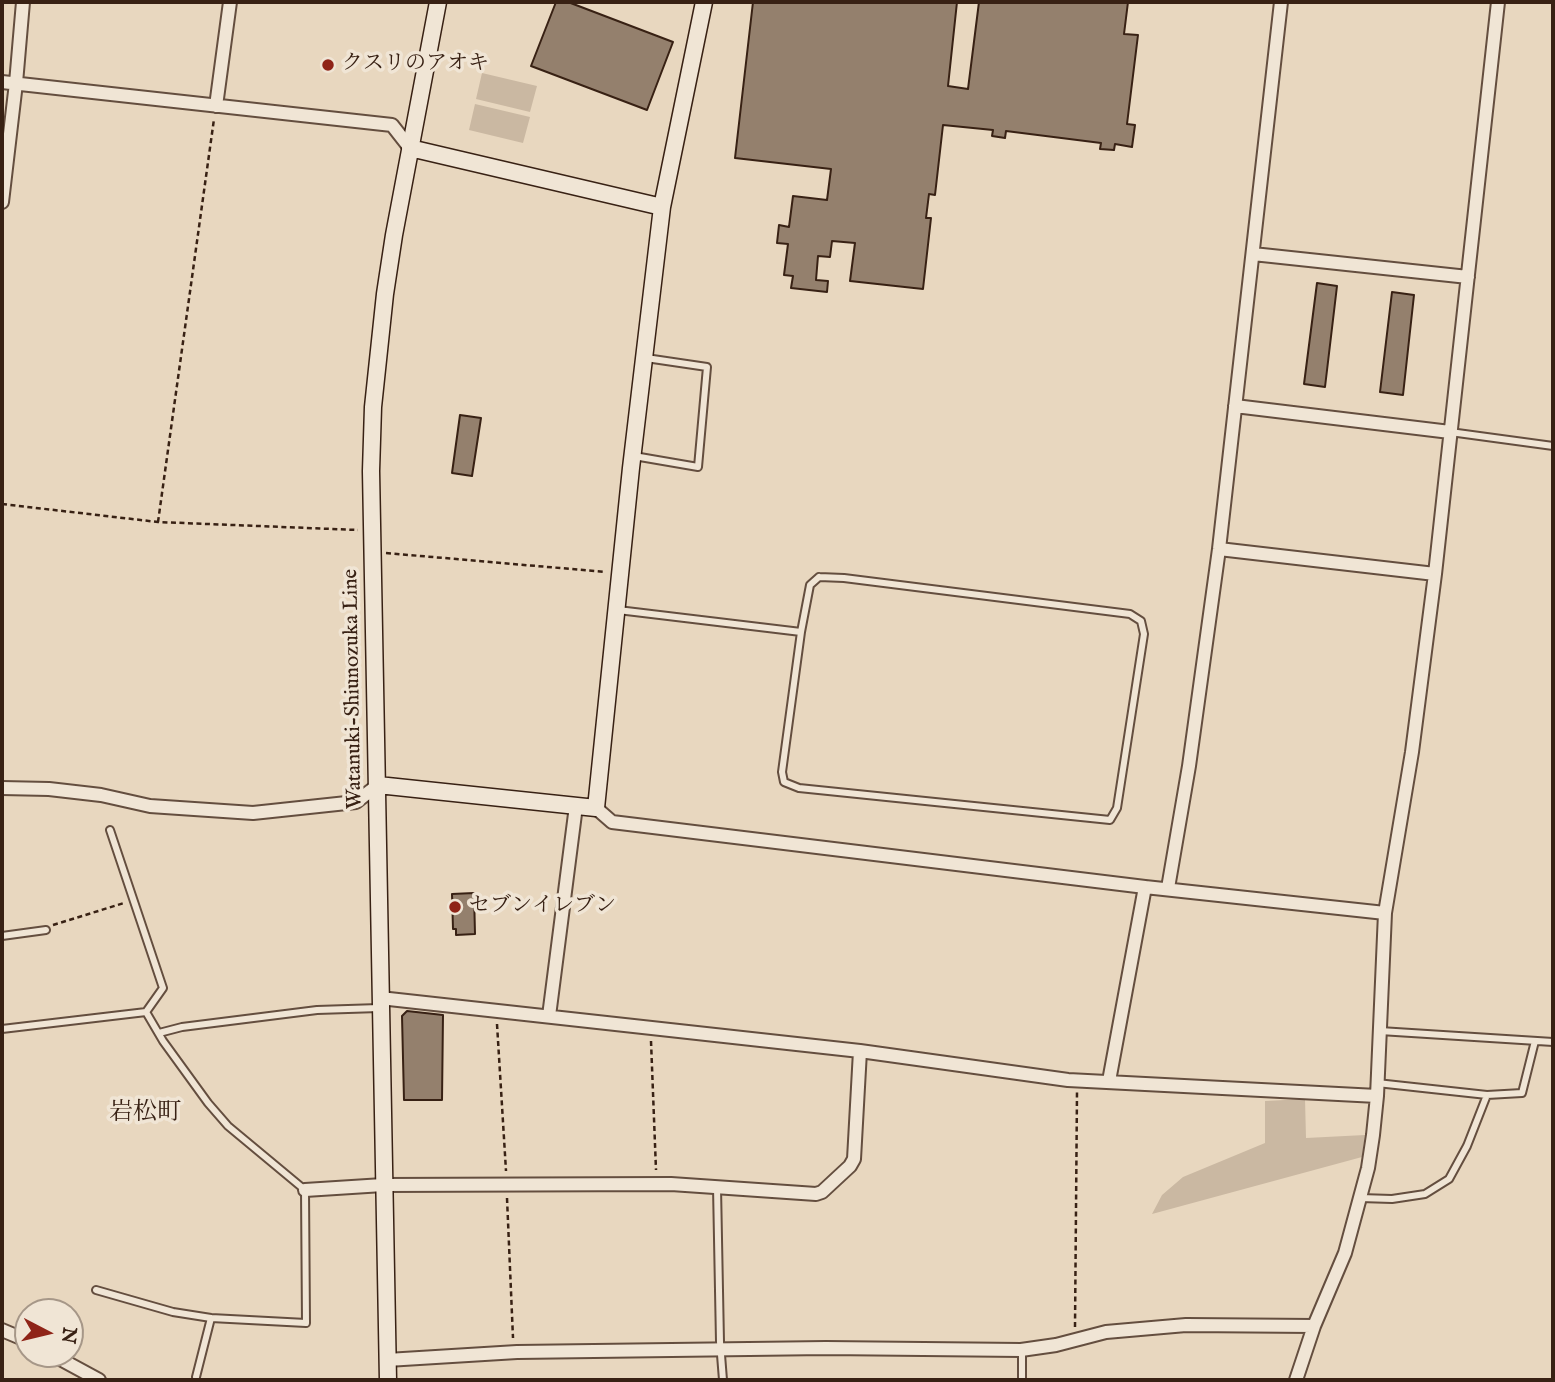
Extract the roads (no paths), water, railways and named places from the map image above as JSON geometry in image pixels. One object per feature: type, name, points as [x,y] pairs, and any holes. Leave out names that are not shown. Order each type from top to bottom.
[{"type":"main road","name":"Watanuki-Shiunozuka Line","points":[[388,1380],[371,531],[372,445],[378,351],[392,247],[438,2]]},
{"type":"main road","points":[[378,786],[596,808],[632,456],[662,207],[704,2]]},
{"type":"main road","points":[[410,148],[662,207]]},
{"type":"street","points":[[2,202],[23,2]]},
{"type":"street","points":[[216,106],[230,2]]},
{"type":"street","points":[[1168,888],[1189,766],[1219,550],[1281,2]]},
{"type":"street","points":[[1296,1380],[1314,1326],[1345,1253],[1368,1168],[1377,1089],[1385,913],[1412,752],[1435,574],[1498,2]]},
{"type":"street","points":[[2,82],[392,125],[410,148]]},
{"type":"street","points":[[1253,254],[1468,277]]},
{"type":"street","points":[[1235,406],[1450,432]]},
{"type":"street","points":[[1219,550],[1435,574]]},
{"type":"street","points":[[2,788],[49,789],[150,806],[253,813],[356,802],[378,786]]},
{"type":"street","points":[[549,1016],[576,806]]},
{"type":"street","points":[[596,808],[612,822],[1145,887],[1385,913]]},
{"type":"street","points":[[1110,1081],[1145,887]]},
{"type":"street","points":[[380,1003],[496,1010],[651,1027],[1077,1080],[1377,1089]]},
{"type":"street","points":[[305,1190],[383,1185],[656,1184],[816,1194],[822,1192],[854,1159],[860,1051]]},
{"type":"street","points":[[387,1360],[514,1352],[826,1348],[1021,1350],[1106,1332],[1186,1325],[1314,1326]]},
{"type":"street","points":[[77,1368],[99,1380]]},
{"type":"lane","points":[[632,456],[698,467],[707,367],[644,358]]},
{"type":"lane","points":[[1450,432],[1553,446]]},
{"type":"lane","points":[[819,577],[1130,614],[1142,621],[1144,634],[1117,808],[1110,820],[813,790],[785,782],[782,772],[801,632],[810,585],[819,577]]},
{"type":"lane","points":[[617,610],[801,632]]},
{"type":"lane","points":[[2,1029],[146,1012],[163,988],[110,830]]},
{"type":"lane","points":[[2,936],[47,928]]},
{"type":"lane","points":[[159,1033],[194,1026],[380,1003]]},
{"type":"lane","points":[[96,1290],[173,1312],[211,1318],[306,1323],[305,1190],[228,1126],[208,1103],[146,1012]]},
{"type":"lane","points":[[1380,1031],[1553,1042]]},
{"type":"lane","points":[[1377,1089],[1522,1093],[1535,1041]]},
{"type":"lane","points":[[1360,1198],[1392,1199],[1425,1194],[1449,1179],[1467,1146],[1488,1094]]},
{"type":"lane","points":[[717,1187],[723,1380]]},
{"type":"lane","points":[[195,1377],[211,1318]]},
{"type":"lane","points":[[1021,1350],[1022,1380]]},
{"type":"place","name":"クスリのアオキ","points":[[328,65]]},
{"type":"place","name":"セブンイレブン","points":[[455,907]]},
{"type":"district","name":"岩松町","points":[[145,1114]]}]
